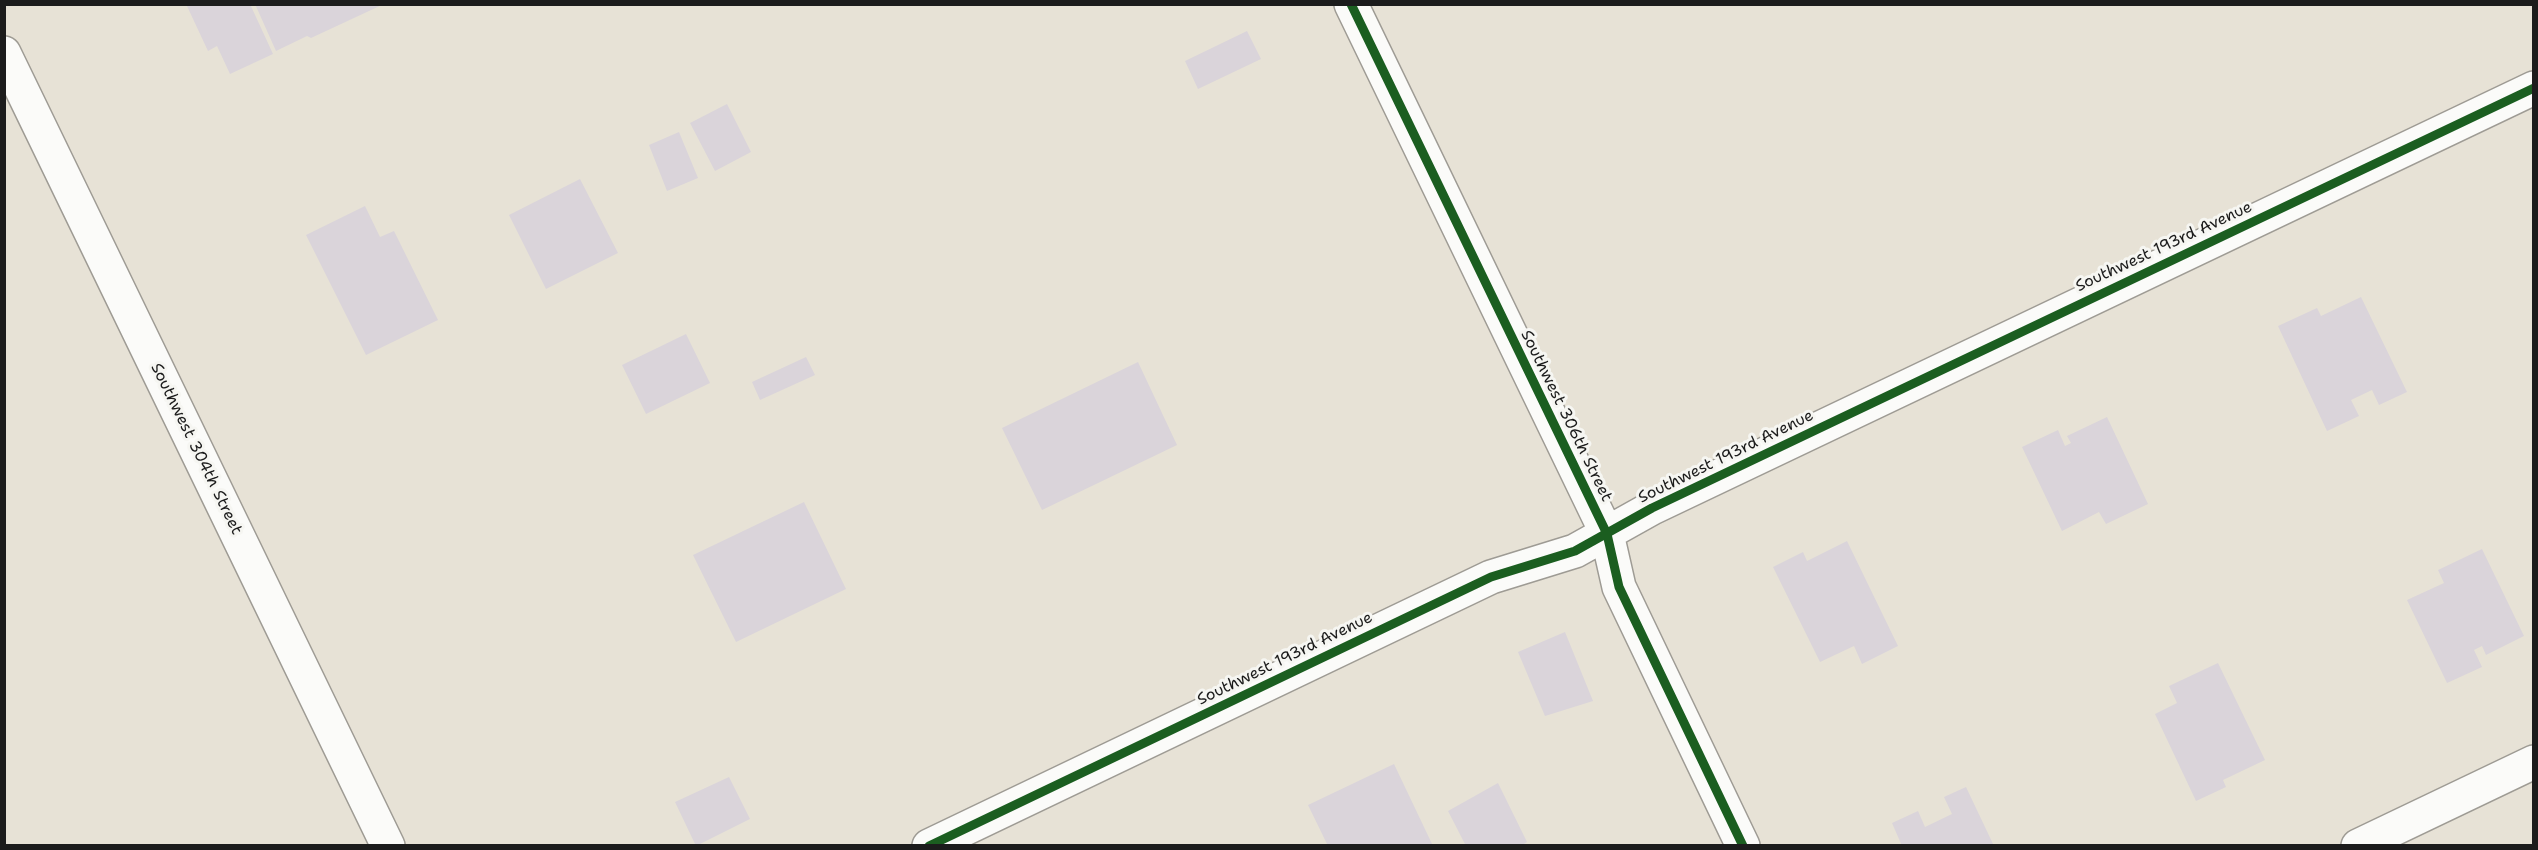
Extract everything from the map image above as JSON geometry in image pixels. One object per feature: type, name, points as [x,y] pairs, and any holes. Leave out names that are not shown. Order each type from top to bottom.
[{"type":"street","name":"Southwest 306th Street","points":[[1351,4],[1607,534],[1619,587],[1743,846]]},
{"type":"street","name":"Southwest 304th Street","points":[[4,53],[388,846]]},
{"type":"street","name":"Southwest 193rd Avenue","points":[[929,846],[1415,611],[1509,570],[1575,551],[1652,508],[2534,88]]},
{"type":"street","points":[[2358,846],[2534,762]]},
{"type":"building","points":[[190,4],[250,4],[273,54],[230,74],[217,46],[208,51],[187,6]]},
{"type":"building","points":[[255,4],[384,4],[311,38],[307,36],[276,51]]},
{"type":"building","points":[[1247,31],[1261,59],[1198,89],[1185,61]]},
{"type":"building","points":[[727,104],[751,152],[715,171],[690,123]]},
{"type":"building","points":[[679,132],[698,178],[667,191],[649,145]]},
{"type":"building","points":[[580,179],[618,253],[546,289],[509,215]]},
{"type":"building","points":[[365,206],[380,237],[394,231],[438,320],[366,355],[306,235]]},
{"type":"building","points":[[2361,297],[2407,392],[2379,405],[2372,390],[2351,400],[2359,416],[2327,431],[2278,326],[2317,308],[2321,316]]},
{"type":"building","points":[[686,334],[710,383],[646,414],[622,365]]},
{"type":"building","points":[[806,357],[815,375],[760,400],[752,382]]},
{"type":"building","points":[[1138,362],[1177,445],[1042,510],[1002,428]]},
{"type":"building","points":[[2107,417],[2148,504],[2106,524],[2099,512],[2062,531],[2022,447],[2058,430],[2065,446],[2071,443],[2067,436]]},
{"type":"building","points":[[804,502],[846,589],[736,642],[693,555]]},
{"type":"building","points":[[1847,541],[1898,646],[1862,664],[1854,646],[1820,662],[1773,567],[1803,552],[1807,561]]},
{"type":"building","points":[[2482,549],[2524,636],[2486,655],[2482,646],[2474,650],[2482,667],[2447,683],[2407,600],[2444,583],[2438,570]]},
{"type":"building","points":[[1565,632],[1593,701],[1545,716],[1518,652]]},
{"type":"building","points":[[2218,663],[2265,760],[2223,780],[2226,787],[2196,801],[2155,714],[2177,703],[2169,686]]},
{"type":"building","points":[[1394,764],[1433,846],[1328,846],[1308,805]]},
{"type":"building","points":[[729,777],[750,819],[696,846],[675,802]]},
{"type":"building","points":[[1498,783],[1527,842],[1521,846],[1466,846],[1448,811]]},
{"type":"building","points":[[1966,787],[1994,846],[1902,846],[1892,823],[1918,811],[1925,827],[1952,814],[1944,797]]},
{"type":"cycle path","points":[[1351,4],[1607,534],[1619,587],[1743,846]]},
{"type":"cycle path","points":[[929,846],[1491,577],[1575,551],[1652,508],[2534,88]]}]
